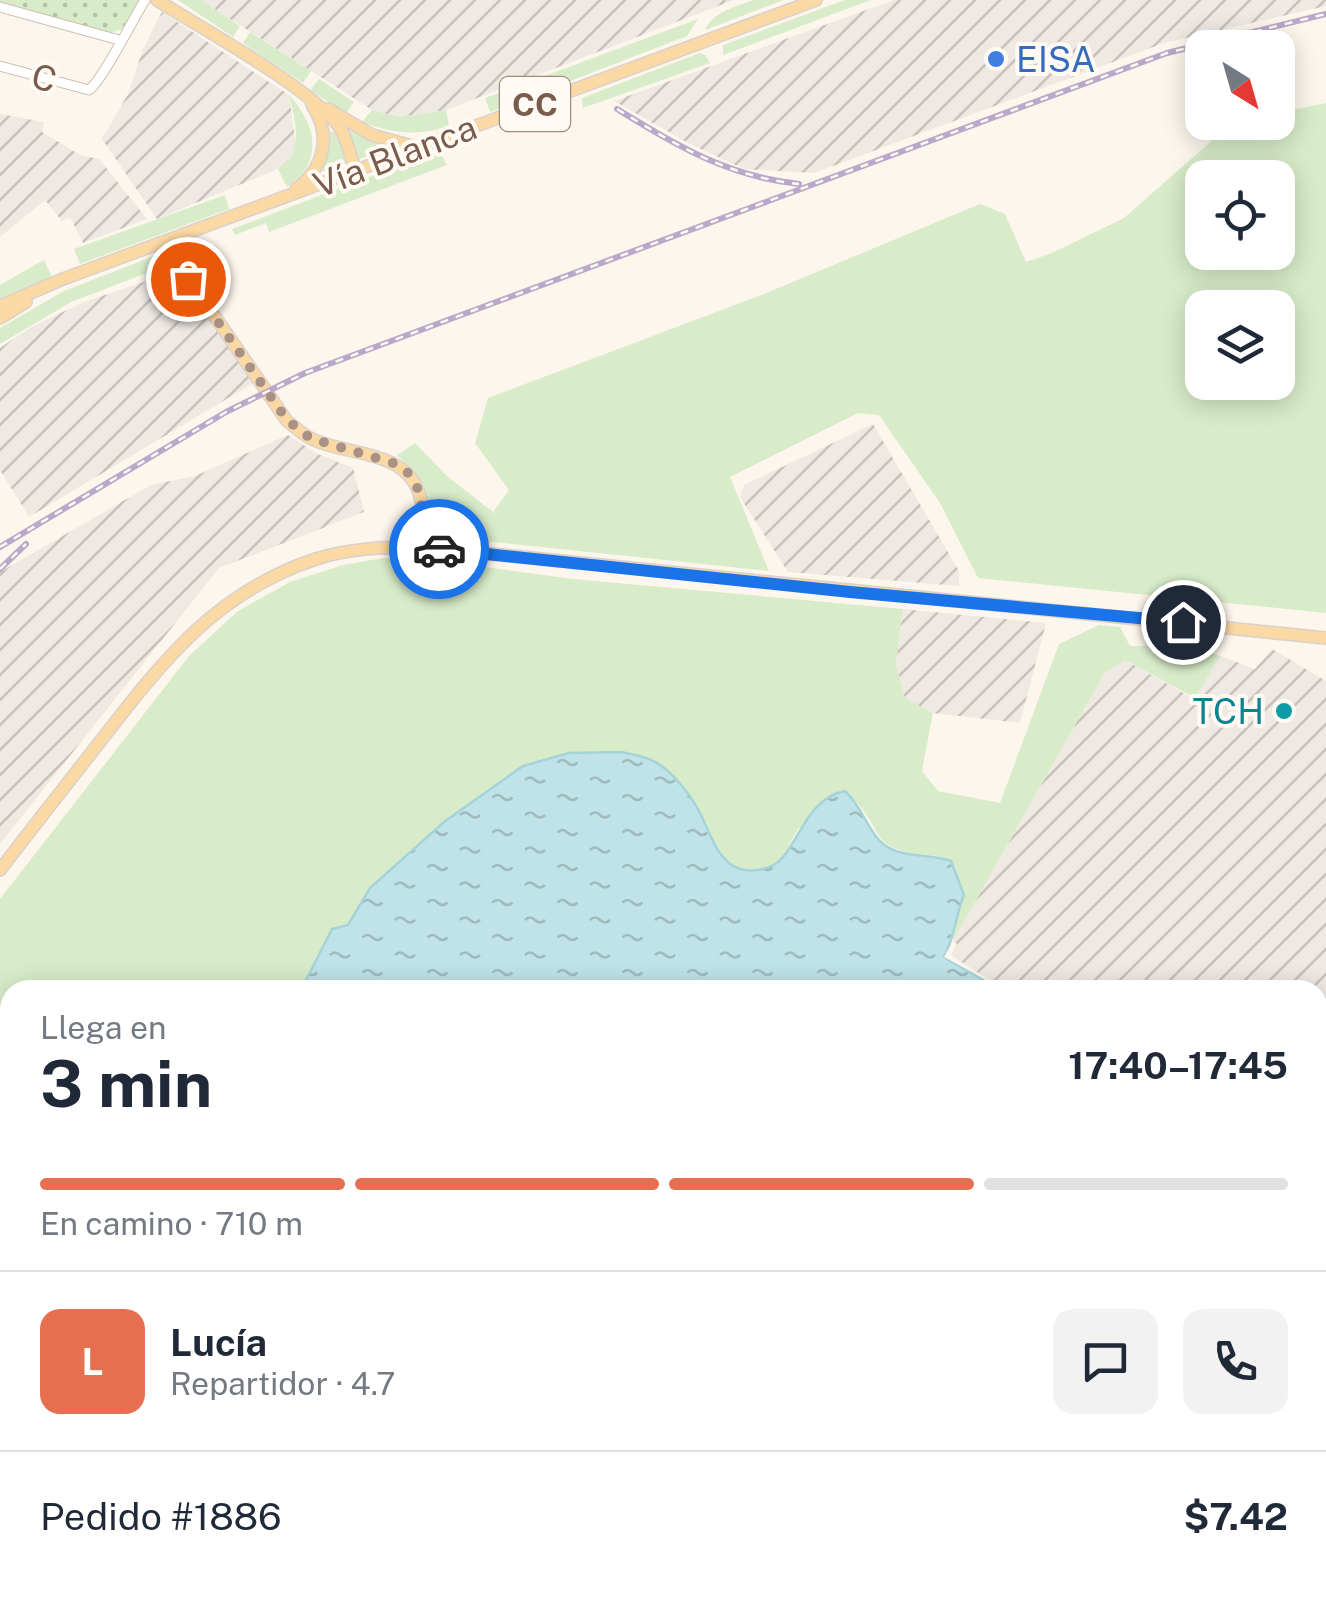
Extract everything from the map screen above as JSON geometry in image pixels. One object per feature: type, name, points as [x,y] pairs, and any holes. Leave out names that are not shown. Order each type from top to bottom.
[{"type":"main road","points":[[158,0],[372,135],[418,147]]},
{"type":"main road","name":"Vía Blanca","points":[[0,306],[816,0]]},
{"type":"main road","points":[[299,91],[338,126],[356,172]]},
{"type":"main road","points":[[284,198],[314,172],[325,142],[319,117],[299,91]]},
{"type":"main road","points":[[164,243],[287,420],[310,438],[396,464],[408,473],[419,491],[422,547]]},
{"type":"main road","name":"Vía Blanca","points":[[0,318],[88,271]]},
{"type":"main road","points":[[0,870],[170,653],[213,614],[268,579],[318,558],[344,552],[422,547],[1326,638]]},
{"type":"street","points":[[0,7],[119,40],[145,0]]},
{"type":"street","name":"C","points":[[0,66],[89,90],[98,84],[119,40]]},
{"type":"shaded area","points":[[201,0],[734,0],[446,110],[399,117],[372,110]]},
{"type":"shaded area","points":[[894,0],[1326,0],[1326,6],[1221,30],[1185,30],[1185,38],[814,173],[744,169],[614,101]]},
{"type":"shaded area","points":[[162,12],[289,95],[296,146],[285,166],[157,219],[102,139],[128,94],[143,49]]},
{"type":"shaded area","points":[[0,114],[44,122],[42,132],[80,155],[99,159],[147,219],[83,243],[70,217],[62,221],[45,200],[0,237]]},
{"type":"shaded area","points":[[179,270],[255,382],[29,517],[0,470],[0,348],[31,327],[84,302]]},
{"type":"shaded area","points":[[873,424],[959,571],[959,586],[788,572],[740,497],[744,485]]},
{"type":"shaded area","points":[[288,435],[318,454],[353,468],[364,512],[219,568],[0,844],[0,572],[151,485],[195,476]]},
{"type":"shaded area","points":[[903,609],[1046,623],[1020,723],[933,713],[905,699],[896,664]]},
{"type":"shaded area","points":[[1272,649],[1326,681],[1326,980],[983,980],[944,957],[1104,674],[1125,660],[1194,699],[1220,656],[1255,669]]},
{"type":"green space","points":[[0,0],[140,0],[122,29],[110,33]]},
{"type":"green space","points":[[178,0],[201,0],[240,26],[233,37]]},
{"type":"green space","points":[[754,0],[784,0],[705,30],[719,14]]},
{"type":"green space","points":[[845,0],[871,0],[723,55],[723,45]]},
{"type":"green space","points":[[698,19],[687,36],[490,112],[485,98]]},
{"type":"green space","points":[[250,32],[311,71],[303,83],[243,43]]},
{"type":"green space","points":[[700,53],[710,63],[583,108],[582,98]]},
{"type":"green space","points":[[319,79],[354,102],[346,114],[310,90]]},
{"type":"green space","points":[[289,95],[305,118],[312,142],[307,166],[287,187],[278,169],[295,145]]},
{"type":"green space","points":[[1326,103],[1326,613],[978,578],[940,503],[879,415],[858,413],[730,477],[769,571],[436,536],[424,492],[397,455],[415,443],[447,476],[493,512],[509,490],[475,443],[488,398],[759,296],[980,204],[1005,214],[1026,262],[1124,218],[1185,164],[1185,270],[1295,270],[1295,160],[1190,160],[1213,140],[1295,140],[1295,109]]},
{"type":"green space","points":[[372,110],[399,117],[446,110],[449,126],[416,132],[385,129],[362,122]]},
{"type":"green space","points":[[352,128],[382,144],[384,150],[357,160],[348,132]]},
{"type":"green space","points":[[331,131],[337,133],[346,163],[327,173],[321,170]]},
{"type":"green space","points":[[432,153],[442,156],[447,165],[269,232],[266,223],[235,235],[232,229]]},
{"type":"green space","points":[[225,195],[229,209],[80,264],[74,249]]},
{"type":"green space","points":[[159,254],[165,266],[71,302],[0,344],[0,328],[64,291]]},
{"type":"green space","points":[[44,260],[52,277],[0,302],[0,285]]},
{"type":"green space","points":[[383,558],[432,560],[573,579],[903,609],[896,664],[905,698],[933,713],[922,771],[938,791],[1000,803],[1059,644],[1099,625],[1120,627],[1130,646],[1147,646],[1161,635],[1220,656],[1195,698],[1125,660],[1104,674],[953,941],[954,923],[964,895],[938,856],[887,844],[846,792],[798,829],[782,858],[765,868],[746,872],[730,864],[714,847],[703,818],[523,766],[444,822],[370,888],[348,925],[332,929],[306,980],[0,980],[0,899],[189,656],[238,611],[290,582],[343,565]]},
{"type":"water","points":[[621,752],[659,764],[696,806],[721,854],[742,869],[765,868],[779,861],[816,808],[845,791],[877,838],[889,848],[951,861],[964,895],[944,957],[983,980],[306,980],[332,929],[348,925],[370,888],[444,822],[523,766],[569,753]]},
{"type":"pier","points":[[953,941],[957,944],[951,955],[990,980],[987,980],[944,957]]},
{"type":"railway","points":[[0,547],[226,412],[305,373],[1167,53],[1326,14]]},
{"type":"railway","points":[[617,109],[725,167],[799,184]]},
{"type":"railway","points":[[0,569],[26,544]]},
{"type":"way so far","points":[[188,279],[287,420],[310,438],[363,452],[396,464],[408,473],[419,491],[422,547],[439,549]]},
{"type":"place","name":"EISA","points":[[996,59]]},
{"type":"place","name":"TCH","points":[[1284,711]]},
{"type":"route","points":[[439,549],[1183,622]]}]
